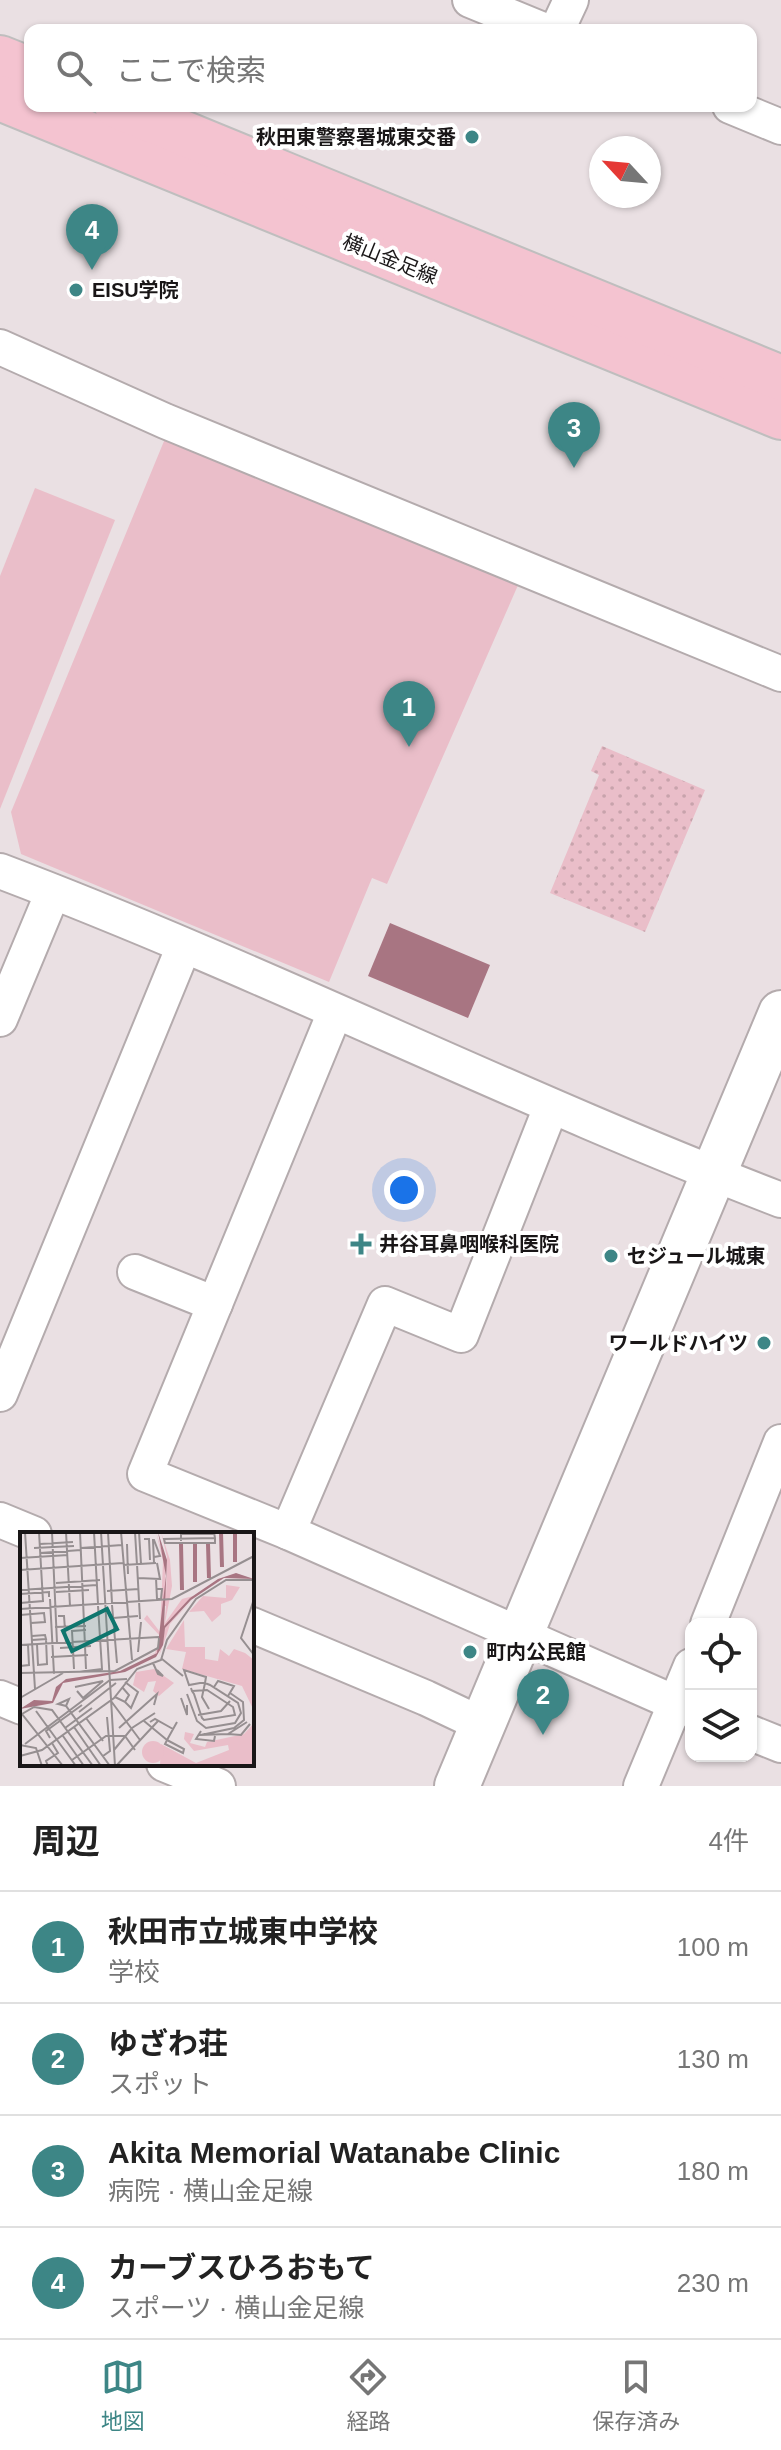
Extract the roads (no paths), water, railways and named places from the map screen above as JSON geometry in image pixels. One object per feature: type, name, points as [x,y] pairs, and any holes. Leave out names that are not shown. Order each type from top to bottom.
[{"type":"main road","points":[[0,58],[24,68]]},
{"type":"main road","name":"横山金足線","points":[[0,98],[24,107]]},
{"type":"main road","name":"横山金足線","points":[[39,112],[781,378]]},
{"type":"main road","name":"横山金足線","points":[[130,112],[781,417]]},
{"type":"street","points":[[470,0],[528,24]]},
{"type":"street","points":[[560,24],[571,0]]},
{"type":"street","points":[[745,112],[781,127]]},
{"type":"street","points":[[0,347],[165,421],[781,674]]},
{"type":"street","points":[[0,871],[184,946],[551,1107],[781,1200]]},
{"type":"street","points":[[0,1019],[53,892]]},
{"type":"street","points":[[0,1394],[184,946]]},
{"type":"street","points":[[335,1012],[145,1474],[522,1633],[684,1707],[641,1786]]},
{"type":"street","points":[[457,1786],[781,1013]]},
{"type":"street","points":[[288,1532],[385,1304],[461,1335],[551,1107]]},
{"type":"street","points":[[135,1272],[215,1304]]},
{"type":"street","points":[[710,1618],[781,1442]]},
{"type":"street","points":[[0,1520],[29,1532]]},
{"type":"street","points":[[254,1626],[483,1725]]},
{"type":"street","points":[[0,1698],[20,1706]]},
{"type":"street","points":[[757,1735],[781,1745]]},
{"type":"street","points":[[169,1766],[218,1786]]},
{"type":"place","name":"秋田東警察署城東交番","points":[[472,137]]},
{"type":"place","name":"カーブスひろおもて","points":[[92,270]]},
{"type":"place","name":"EISU学院","points":[[76,290]]},
{"type":"place","name":"Akita Memorial Watanabe Clinic","points":[[574,468]]},
{"type":"place","name":"秋田市立城東中学校","points":[[409,747]]},
{"type":"place","name":"井谷耳鼻咽喉科医院","points":[[361,1244]]},
{"type":"place","name":"セジュール城東","points":[[611,1256]]},
{"type":"place","name":"ワールドハイツ","points":[[764,1343]]},
{"type":"place","name":"町内公民館","points":[[470,1652]]},
{"type":"place","name":"ゆざわ荘","points":[[543,1735]]}]
